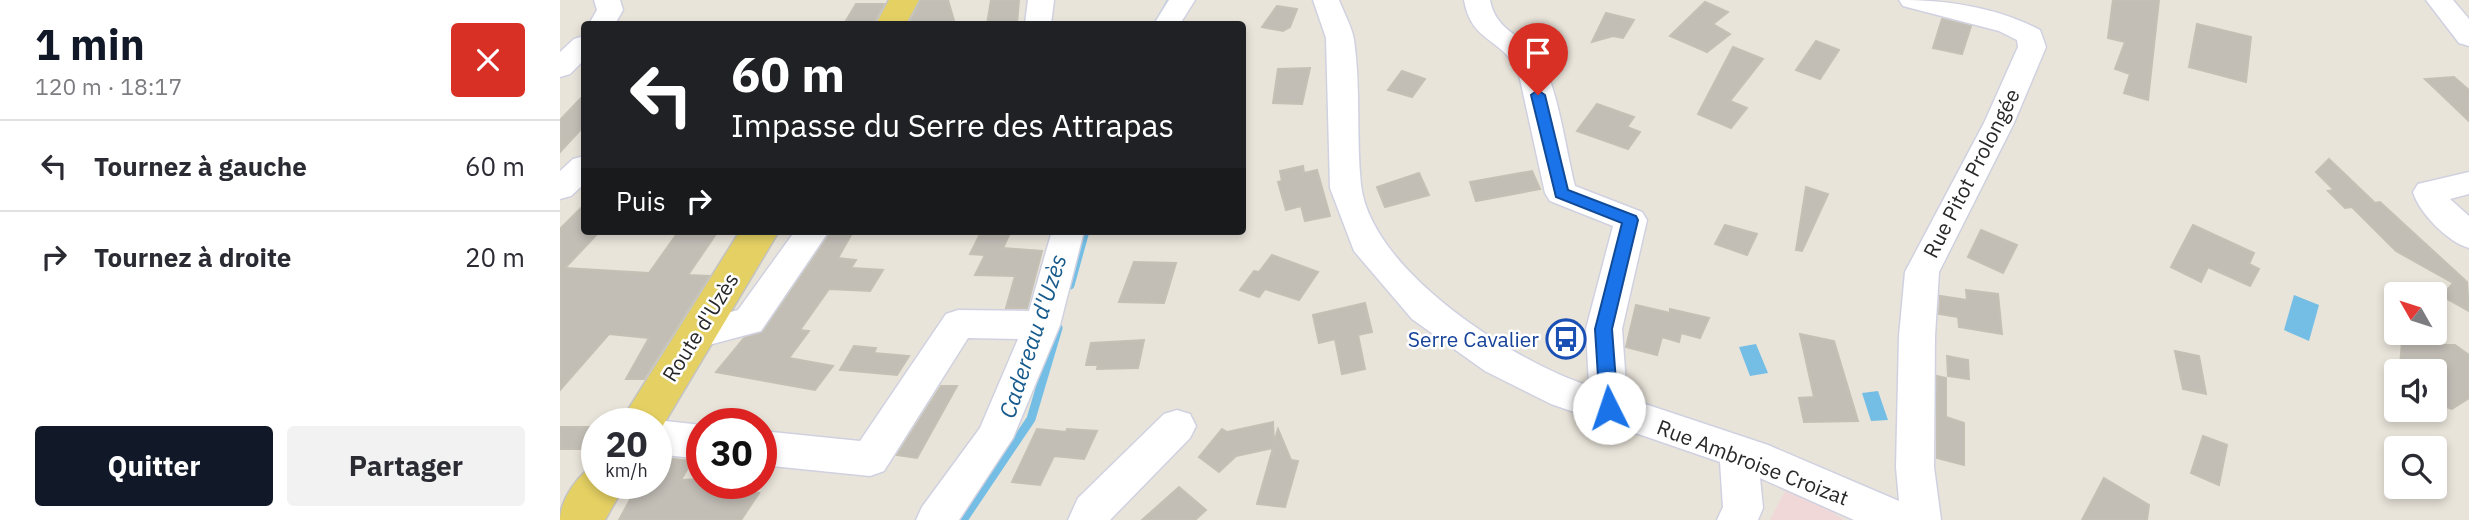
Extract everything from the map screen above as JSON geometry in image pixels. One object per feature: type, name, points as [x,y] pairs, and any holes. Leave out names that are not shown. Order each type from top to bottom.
[{"type":"main road","points":[[893,21],[904,0]]},
{"type":"main road","name":"Route d'Uzès","points":[[651,408],[757,235]]},
{"type":"main road","points":[[579,520],[593,499]]},
{"type":"street","points":[[604,21],[610,10],[607,0]]},
{"type":"street","points":[[1038,21],[1041,0]]},
{"type":"street","points":[[1169,21],[1182,0]]},
{"type":"street","name":"Rue Ambroise Croizat","points":[[1326,0],[1340,38],[1346,188],[1366,242],[1424,309],[1498,360],[1564,393],[1738,452],[1898,520]]},
{"type":"street","points":[[1477,0],[1478,20],[1485,28],[1524,52],[1532,70],[1562,193],[1631,220],[1604,329],[1609,408]]},
{"type":"street","name":"Rue Pitot Prolongée","points":[[1912,0],[2009,25],[2030,36],[2032,47],[1999,123],[1922,272],[1917,336],[1915,467],[1921,520]]},
{"type":"street","points":[[2439,0],[2469,37]]},
{"type":"street","points":[[560,68],[581,48]]},
{"type":"street","points":[[560,188],[581,170]]},
{"type":"street","points":[[2469,183],[2429,192],[2431,199],[2469,236]]},
{"type":"street","points":[[694,335],[749,321],[810,235]]},
{"type":"street","points":[[936,520],[993,438],[1042,325],[1067,235]]},
{"type":"street","points":[[777,450],[870,459],[958,324],[1042,325]]},
{"type":"street","points":[[1088,520],[1092,511],[1177,426]]},
{"type":"street","points":[[1737,520],[1743,508],[1738,452]]},
{"type":"shaded area","points":[[1789,484],[1844,520],[1770,520]]},
{"type":"water","points":[[2294,295],[2319,305],[2309,341],[2284,330]]},
{"type":"water","points":[[1756,344],[1768,373],[1750,376],[1739,347]]},
{"type":"water","points":[[1878,391],[1888,420],[1871,421],[1862,393]]},
{"type":"building","points":[[921,0],[948,0],[954,21],[910,21]]},
{"type":"building","points":[[991,0],[1019,0],[1017,21],[988,21]]},
{"type":"building","points":[[2113,0],[2159,0],[2148,100],[2124,93],[2130,74],[2115,69],[2125,42],[2108,38]]},
{"type":"building","points":[[1705,2],[1728,12],[1713,24],[1730,34],[1707,52],[1670,36]]},
{"type":"building","points":[[856,4],[884,4],[875,21],[846,21]]},
{"type":"building","points":[[1277,6],[1297,9],[1290,27],[1283,31],[1262,27]]},
{"type":"building","points":[[1606,13],[1634,20],[1623,38],[1613,36],[1592,42]]},
{"type":"building","points":[[1942,19],[1971,26],[1962,54],[1933,48]]},
{"type":"building","points":[[2197,24],[2251,37],[2246,82],[2189,67]]},
{"type":"building","points":[[1816,41],[1839,50],[1820,79],[1796,70]]},
{"type":"building","points":[[1733,47],[1763,59],[1730,101],[1747,108],[1731,128],[1698,114]]},
{"type":"building","points":[[1310,68],[1302,104],[1273,103],[1278,69]]},
{"type":"building","points":[[1402,71],[1425,79],[1412,97],[1388,90]]},
{"type":"building","points":[[2454,77],[2469,90],[2469,121],[2425,79]]},
{"type":"building","points":[[581,98],[581,129],[560,152],[560,120]]},
{"type":"building","points":[[1597,104],[1634,117],[1627,127],[1640,132],[1628,149],[1577,131]]},
{"type":"building","points":[[2329,159],[2375,203],[2380,202],[2467,282],[2469,311],[2447,299],[2447,290],[2453,283],[2396,251],[2352,207],[2345,208],[2328,191],[2334,190],[2316,172]]},
{"type":"building","points":[[1303,166],[1304,173],[1317,170],[1330,216],[1305,221],[1301,206],[1286,210],[1278,182],[1282,181],[1280,171]]},
{"type":"building","points":[[1532,171],[1540,189],[1476,201],[1470,182]]},
{"type":"building","points":[[1419,173],[1429,195],[1385,207],[1377,187]]},
{"type":"building","points":[[1806,187],[1828,194],[1802,251],[1796,250]]},
{"type":"building","points":[[581,208],[581,235],[596,235],[565,268],[649,273],[676,235],[715,235],[688,275],[709,276],[644,379],[626,379],[649,338],[609,334],[560,390],[560,229]]},
{"type":"building","points":[[1725,225],[1757,234],[1747,255],[1715,244]]},
{"type":"building","points":[[2193,225],[2254,253],[2249,264],[2259,269],[2250,286],[2208,267],[2201,282],[2171,267]]},
{"type":"building","points":[[1981,230],[2017,245],[2003,273],[1968,257]]},
{"type":"building","points":[[829,235],[851,235],[838,258],[856,260],[851,268],[883,270],[870,291],[829,289],[800,330],[809,331],[789,358],[833,366],[815,390],[716,372],[744,338],[763,332]]},
{"type":"building","points":[[980,235],[1009,235],[1003,248],[1042,251],[1027,308],[1006,308],[1015,276],[975,275],[985,255],[970,254]]},
{"type":"building","points":[[1272,255],[1318,272],[1299,300],[1265,289],[1259,297],[1240,290],[1254,271],[1259,272]]},
{"type":"building","points":[[1134,262],[1176,263],[1164,303],[1119,302]]},
{"type":"building","points":[[1966,290],[1998,294],[2002,334],[1959,327],[1958,317],[1939,314],[1940,296],[1967,300]]},
{"type":"building","points":[[1365,303],[1372,332],[1358,335],[1365,369],[1342,374],[1335,339],[1319,343],[1313,315]]},
{"type":"building","points":[[1636,305],[1709,318],[1700,338],[1681,333],[1679,342],[1662,337],[1657,355],[1626,347]]},
{"type":"building","points":[[1800,334],[1834,341],[1858,421],[1804,422],[1799,398],[1814,397]]},
{"type":"building","points":[[1144,340],[1138,368],[1097,369],[1098,365],[1086,365],[1091,343]]},
{"type":"building","points":[[2402,345],[2455,345],[2469,355],[2469,398],[2452,409],[2447,407],[2447,359],[2401,359]]},
{"type":"building","points":[[854,346],[876,348],[874,353],[909,356],[897,375],[840,370]]},
{"type":"building","points":[[2175,351],[2199,356],[2206,394],[2183,389]]},
{"type":"building","points":[[1947,356],[1968,360],[1969,379],[1948,376]]},
{"type":"building","points":[[1937,376],[1946,378],[1946,417],[1964,423],[1964,465],[1937,458]]},
{"type":"building","points":[[941,386],[957,386],[917,458],[897,455]]},
{"type":"building","points":[[1273,422],[1274,442],[1278,429],[1291,460],[1298,461],[1285,507],[1257,504],[1273,448],[1236,456],[1219,472],[1199,457],[1222,429],[1227,432]]},
{"type":"building","points":[[560,427],[581,427],[581,449],[560,449]]},
{"type":"building","points":[[1037,429],[1097,431],[1084,459],[1054,456],[1040,485],[1012,482]]},
{"type":"building","points":[[2203,436],[2227,445],[2219,485],[2191,473]]},
{"type":"building","points":[[672,459],[686,460],[686,471],[681,480],[686,480],[686,499],[755,499],[741,520],[619,520],[630,499],[672,499]]},
{"type":"building","points":[[2104,478],[2149,505],[2147,520],[2082,520]]},
{"type":"building","points":[[1179,487],[1206,510],[1195,520],[1142,520]]},
{"type":"waterway","name":"Cadereau d'Uzès","points":[[1159,21],[1171,0]]},
{"type":"waterway","name":"Cadereau d'Uzès","points":[[1070,285],[1084,235]]},
{"type":"waterway","name":"Cadereau d'Uzès","points":[[963,520],[1031,419],[1058,328]]},
{"type":"place","name":"Serre Cavalier","points":[[1566,339]]},
{"type":"route","points":[[1538,95],[1562,193],[1631,220],[1604,329],[1609,408]]}]
